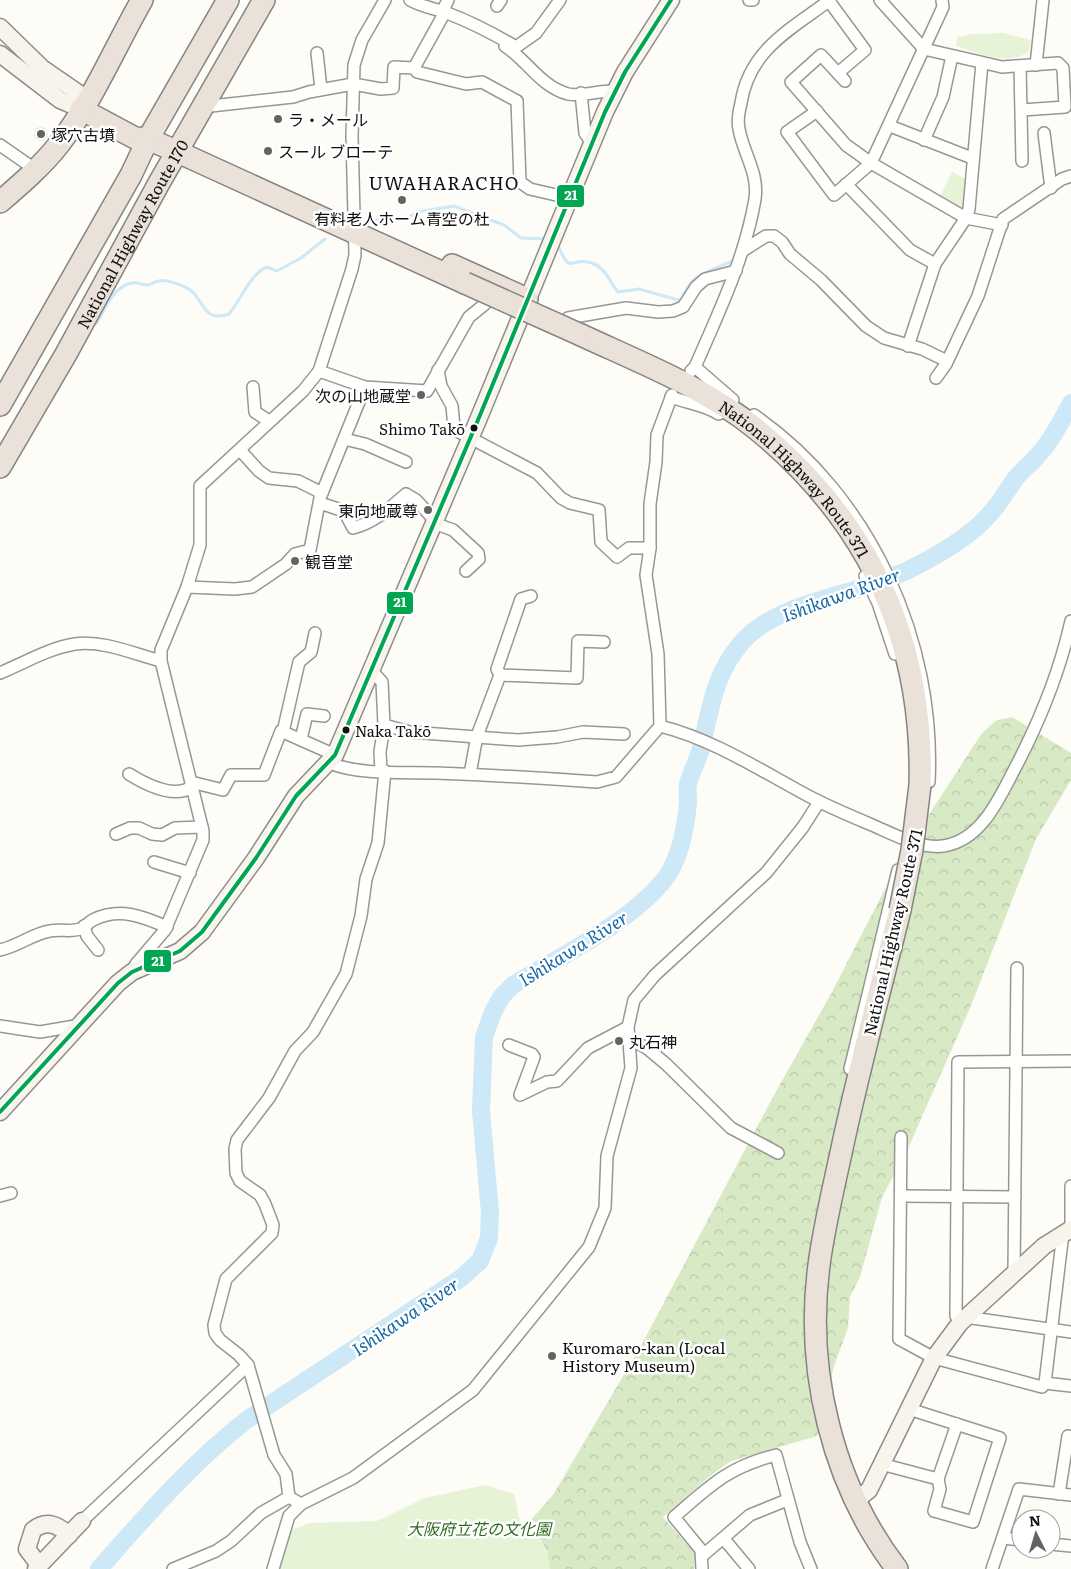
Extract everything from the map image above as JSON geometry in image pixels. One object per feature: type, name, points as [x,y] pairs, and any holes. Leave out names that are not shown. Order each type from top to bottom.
[{"type":"highway","name":"National Highway Route 170","points":[[0,406],[131,175],[148,139],[228,0]]},
{"type":"highway","name":"National Highway Route 170","points":[[0,467],[66,354],[264,0]]},
{"type":"highway","points":[[0,202],[36,170],[60,143],[84,104],[135,2]]},
{"type":"highway","name":"National Highway Route 371","points":[[84,104],[140,128],[148,139],[679,381],[754,427],[805,473],[841,517],[869,560],[892,611],[914,686],[919,721],[920,785],[912,850],[900,910],[850,1112],[822,1247],[816,1290],[815,1338],[822,1394],[836,1451],[854,1502],[880,1548],[897,1569]]},
{"type":"highway","points":[[715,402],[691,398],[633,369],[524,309],[370,227],[354,233],[368,248],[485,304],[524,309],[568,318],[686,373],[703,383],[715,402]]},
{"type":"street","points":[[132,972],[136,964],[166,926],[203,840],[202,826],[161,661],[161,650],[187,587],[200,545],[200,486],[302,391],[319,371],[352,269],[354,233],[353,84],[356,53],[385,0]]},
{"type":"street","points":[[410,0],[425,8],[444,12],[483,28],[516,47],[536,33],[560,0]]},
{"type":"street","points":[[414,68],[444,12],[448,0]]},
{"type":"street","points":[[0,1112],[118,983],[132,972],[180,951],[202,932],[256,858],[296,796],[332,759],[470,438],[592,144],[616,91],[671,0]]},
{"type":"street","points":[[923,844],[930,761],[925,692],[906,618],[894,586],[866,537],[822,475],[786,440],[722,392],[710,378],[693,369],[744,250],[756,188],[739,129],[743,87],[748,73],[771,44],[829,0],[865,50],[841,77],[821,55],[791,82],[846,144],[872,163],[966,218],[1002,225]]},
{"type":"street","points":[[880,0],[924,50],[1002,67],[1058,63],[1062,68],[1065,107],[1022,110]]},
{"type":"street","points":[[816,111],[787,132],[834,194],[872,163],[943,7],[942,0]]},
{"type":"street","points":[[1036,65],[1043,0]]},
{"type":"street","points":[[0,27],[42,68],[84,104]]},
{"type":"street","points":[[483,28],[496,41],[516,53],[534,74],[569,94],[616,91]]},
{"type":"street","points":[[318,53],[321,89]]},
{"type":"street","points":[[0,54],[60,100],[84,104]]},
{"type":"street","points":[[924,140],[943,97],[952,56]]},
{"type":"street","points":[[908,346],[935,264],[966,218],[969,209],[972,158],[982,63]]},
{"type":"street","points":[[1020,66],[1022,162]]},
{"type":"street","points":[[202,108],[293,97],[321,89],[353,84],[381,90],[393,88],[394,67],[414,68],[417,72],[466,84],[482,82],[518,101],[520,182],[530,189],[569,198]]},
{"type":"street","points":[[582,93],[585,133],[592,144]]},
{"type":"street","points":[[890,126],[972,158]]},
{"type":"street","points":[[1044,133],[1051,188]]},
{"type":"street","points":[[0,145],[36,170]]},
{"type":"street","points":[[936,378],[978,296],[1003,219],[1062,179],[1071,176]]},
{"type":"street","points":[[846,184],[910,250],[935,264]]},
{"type":"street","points":[[744,250],[766,236],[774,236],[782,242],[790,254],[821,280],[866,326],[884,338],[922,349],[946,361]]},
{"type":"street","points":[[568,318],[626,308],[658,312],[673,311],[683,306],[696,287],[705,278],[736,271]]},
{"type":"street","points":[[319,371],[365,388],[427,391],[469,316],[485,304]]},
{"type":"street","points":[[438,370],[441,386],[452,406],[454,428],[537,473],[561,498],[570,503],[599,510],[601,542],[617,557],[629,548],[650,548]]},
{"type":"street","points":[[253,387],[255,412],[269,422]]},
{"type":"street","points":[[187,587],[235,589],[252,587],[286,564],[295,554],[310,550],[321,498],[365,388]]},
{"type":"street","points":[[283,732],[301,739],[332,759],[341,768],[596,782],[607,780],[620,773],[660,726],[658,654],[646,575],[650,548],[650,504],[656,462],[657,435],[672,396],[692,405],[708,408],[741,429],[788,467],[824,511],[859,564],[887,628],[904,689],[910,738],[910,792],[904,838],[818,1212]]},
{"type":"street","points":[[344,439],[365,444],[406,462]]},
{"type":"street","points":[[240,450],[259,471],[269,478],[298,481],[321,498],[344,511],[354,528],[385,512],[406,494],[416,500],[439,525],[453,530],[478,553],[479,560],[466,572]]},
{"type":"street","points":[[470,774],[477,736],[500,675],[497,669],[521,598],[531,596]]},
{"type":"street","points":[[660,726],[714,745],[819,802],[904,838],[923,844],[944,846],[963,838],[980,826],[994,809],[1040,721],[1063,658],[1071,621]]},
{"type":"street","points":[[191,784],[223,790],[231,775],[264,774],[281,731],[283,732],[299,662],[311,652],[315,633]]},
{"type":"street","points":[[500,675],[577,678],[578,641],[604,642]]},
{"type":"street","points":[[0,673],[57,648],[76,644],[96,644],[161,661]]},
{"type":"street","points":[[289,1498],[286,1474],[274,1455],[249,1369],[239,1355],[220,1340],[215,1333],[214,1325],[226,1279],[272,1233],[273,1225],[260,1196],[240,1181],[236,1173],[235,1148],[237,1140],[269,1098],[295,1051],[313,1032],[346,974],[361,916],[366,879],[378,844],[383,771],[380,752],[384,726],[382,682],[371,670]]},
{"type":"street","points":[[301,739],[307,714],[324,716]]},
{"type":"street","points":[[384,726],[410,732],[518,740],[548,738],[583,732],[624,734]]},
{"type":"street","points":[[129,774],[145,784],[165,790],[185,792],[191,784]]},
{"type":"street","points":[[272,1569],[289,1516],[301,1504],[353,1478],[473,1390],[589,1246],[605,1208],[607,1156],[631,1068],[628,1033],[634,1000],[642,988],[766,873],[804,827],[819,802]]},
{"type":"street","points":[[118,830],[139,828],[152,834],[162,835],[175,828],[202,826]]},
{"type":"street","points":[[154,862],[190,873]]},
{"type":"street","points":[[0,950],[15,946],[37,933],[61,929],[75,930],[93,920],[120,912],[130,913],[166,926]]},
{"type":"street","points":[[84,926],[86,936],[98,950]]},
{"type":"street","points":[[1014,1274],[1017,968]]},
{"type":"street","points":[[0,1026],[40,1032],[81,1025]]},
{"type":"street","points":[[509,1045],[532,1054],[534,1057],[520,1095],[547,1082],[557,1082],[588,1048],[628,1033]]},
{"type":"street","points":[[628,1033],[666,1064],[731,1128],[778,1153]]},
{"type":"street","points":[[1071,1061],[958,1062],[956,1316],[962,1320],[1051,1328],[1071,1332]]},
{"type":"street","points":[[901,1137],[898,1339],[934,1358],[1042,1387],[1045,1382],[1051,1328],[1068,1231],[1071,1186]]},
{"type":"street","points":[[901,1196],[1015,1197]]},
{"type":"street","points":[[854,1502],[870,1490],[934,1358],[962,1320],[1044,1246],[1068,1231]]},
{"type":"street","points":[[69,1535],[59,1526],[53,1524],[43,1524],[33,1530],[27,1549],[38,1567],[69,1535],[82,1521],[249,1369]]},
{"type":"street","points":[[1045,1382],[1071,1386]]},
{"type":"street","points":[[909,1409],[957,1424],[1000,1438],[973,1522],[934,1511],[940,1489],[938,1480],[957,1424]]},
{"type":"street","points":[[992,1569],[1020,1489],[1065,1494],[1068,1436],[1071,1436]]},
{"type":"street","points":[[702,1569],[701,1550],[674,1517],[726,1474],[756,1460],[776,1455],[787,1500],[800,1542],[811,1569]]},
{"type":"street","points":[[881,1464],[938,1480]]},
{"type":"street","points":[[289,1498],[301,1504]]},
{"type":"street","points":[[173,1569],[216,1551],[231,1542],[262,1513],[289,1498]]},
{"type":"street","points":[[702,1556],[756,1511],[787,1500]]},
{"type":"street","points":[[1003,1538],[1011,1539]]},
{"type":"street","points":[[724,1539],[749,1569]]},
{"type":"green space","points":[[1003,33],[1031,40],[1029,52],[1011,58],[1002,58],[983,55],[956,46],[957,37],[973,34]]},
{"type":"green space","name":"塚穴古墳","points":[[41,127],[46,129],[48,134],[46,139],[41,141],[36,139],[34,134],[36,129]]},
{"type":"green space","points":[[952,172],[966,179],[963,206],[961,208],[941,195]]},
{"type":"green space","points":[[1012,717],[1071,753],[1071,780],[1036,839],[970,1008],[906,1153],[882,1197],[860,1277],[850,1297],[848,1328],[834,1366],[817,1436],[731,1461],[710,1476],[663,1517],[695,1553],[694,1569],[550,1569],[547,1551],[522,1530],[553,1495],[642,1344],[774,1095],[832,992],[901,858],[982,733],[997,720]]},
{"type":"green space","name":"大阪府立花の文化園","points":[[485,1485],[514,1494],[522,1530],[536,1529],[547,1551],[550,1569],[277,1569],[289,1531],[309,1523],[377,1521],[425,1498]]},
{"type":"waterway","points":[[374,220],[408,218],[417,212],[454,206],[504,225],[521,238],[547,239]]},
{"type":"waterway","points":[[743,226],[747,213]]},
{"type":"waterway","points":[[97,323],[111,298],[120,288],[132,283],[148,285],[156,281],[168,281],[185,287],[213,315],[229,314],[251,281],[261,270],[267,267],[277,271],[301,258],[325,239]]},
{"type":"waterway","points":[[557,243],[569,263],[585,261],[592,263],[605,272],[618,292],[639,289],[678,300],[682,299],[686,289],[697,277],[736,259]]},
{"type":"waterway","name":"Ishikawa River","points":[[99,1569],[188,1472],[248,1419],[461,1278],[480,1261],[489,1238],[490,1212],[481,1111],[484,1037],[493,1012],[502,996],[513,985],[574,950],[617,922],[653,892],[667,876],[676,859],[682,840],[688,802],[688,784],[700,752],[715,691],[733,653],[743,641],[756,629],[788,611],[890,578],[935,556],[965,537],[991,513],[1015,479],[1044,448],[1071,403]]},
{"type":"transit line","name":"21","points":[[0,1112],[118,983],[132,972],[180,951],[202,932],[256,858],[296,796],[335,755],[478,420],[605,112],[625,72],[671,0]]},
{"type":"place","name":"ラ・メール","points":[[278,119]]},
{"type":"place","name":"塚穴古墳","points":[[41,134]]},
{"type":"place","name":"スール ブローテ","points":[[268,151]]},
{"type":"place","name":"有料老人ホーム青空の杜","points":[[402,200]]},
{"type":"place","name":"次の山地蔵堂","points":[[421,395]]},
{"type":"place","name":"Shimo Takō","points":[[474,428]]},
{"type":"place","name":"東向地蔵尊","points":[[428,510]]},
{"type":"place","name":"観音堂","points":[[295,561]]},
{"type":"place","name":"Naka Takō","points":[[346,730]]},
{"type":"place","name":"丸石神","points":[[619,1041]]},
{"type":"place","name":"Kuromaro-kan (Local History Museum)","points":[[552,1356]]},
{"type":"district","name":"UWAHARACHO","points":[[444,182]]}]
